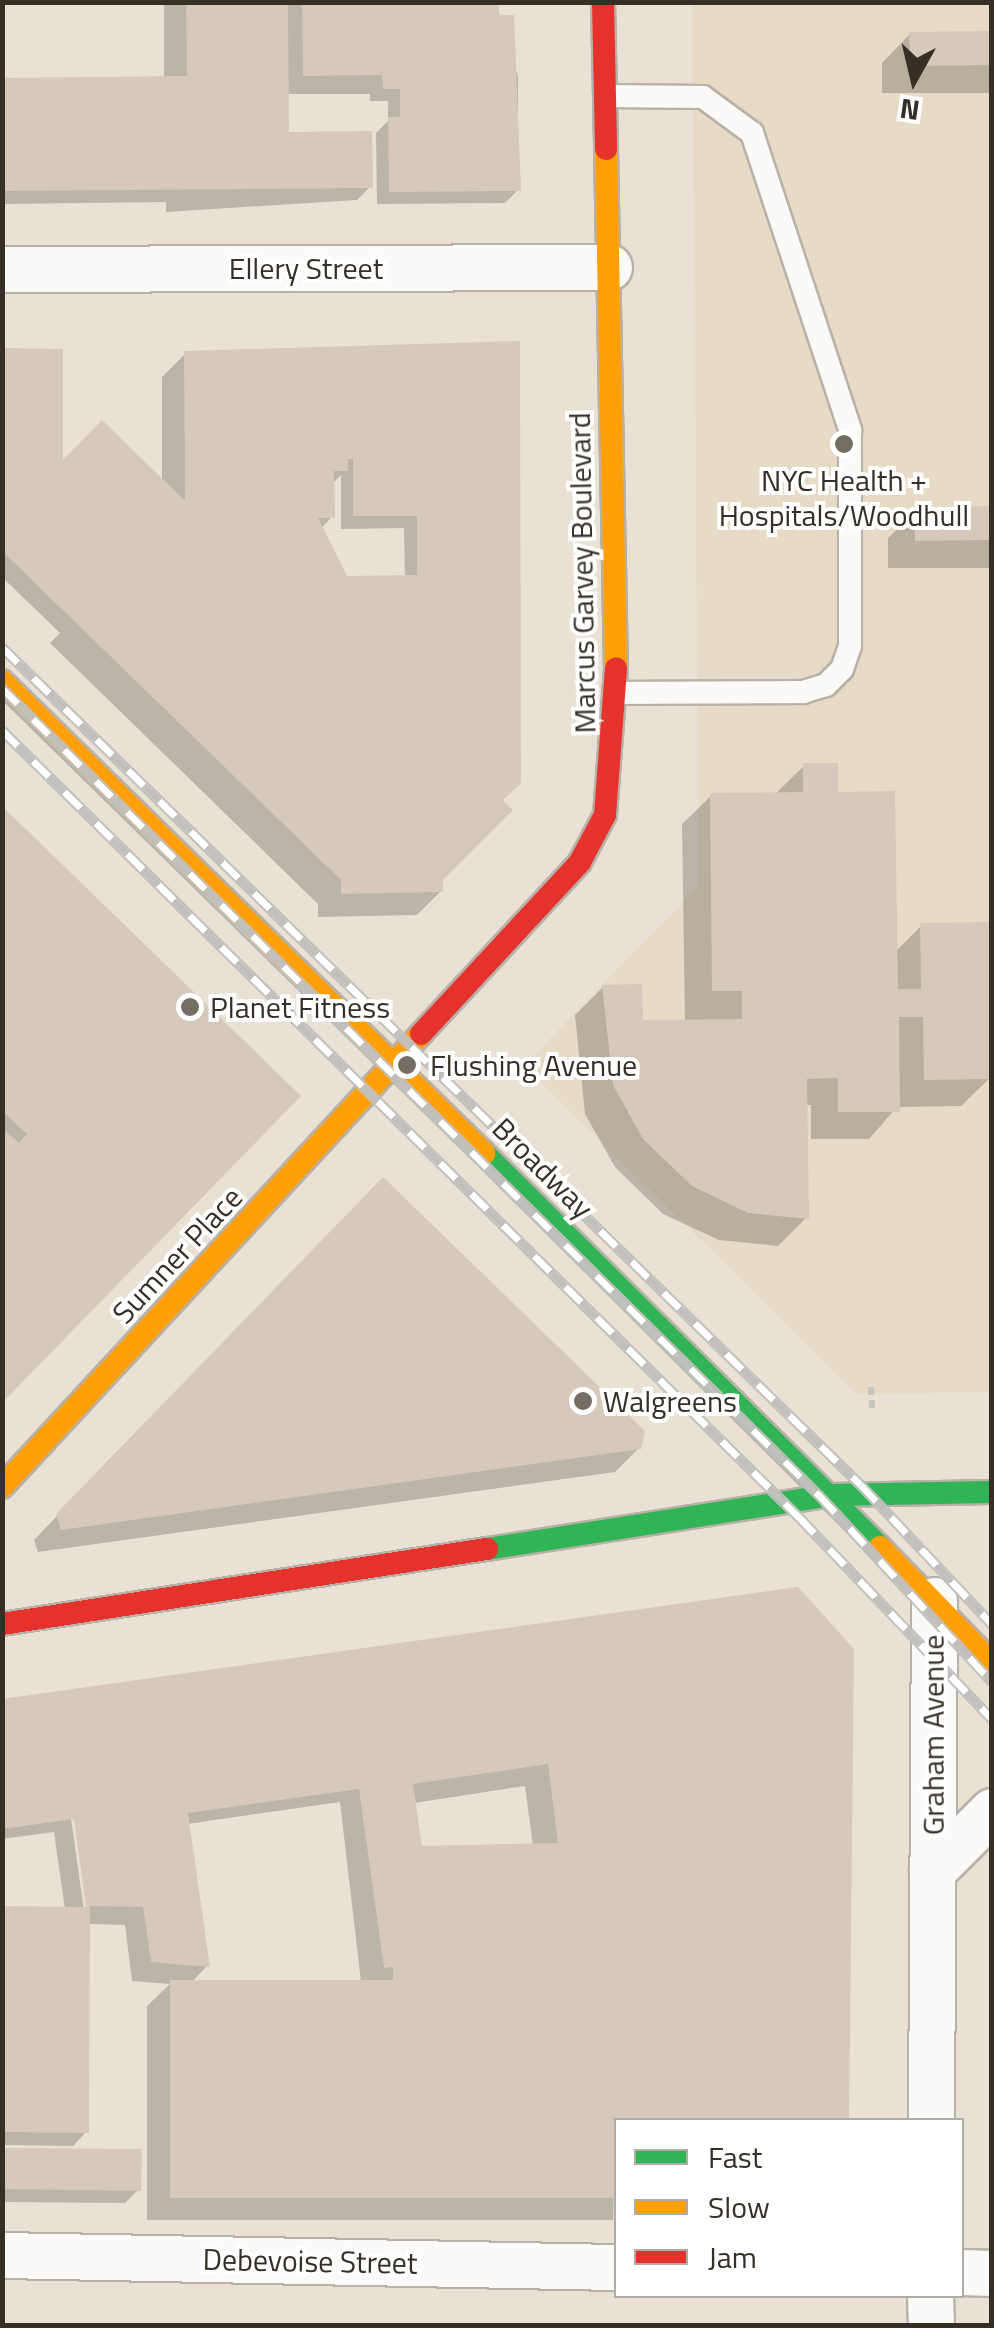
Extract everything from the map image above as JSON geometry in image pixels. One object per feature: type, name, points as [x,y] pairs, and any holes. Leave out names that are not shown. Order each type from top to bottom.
[{"type":"main road","name":"Marcus Garvey Boulevard","points":[[395,1063],[580,862],[605,816],[616,694],[603,2]]},
{"type":"main road","name":"Broadway","points":[[2,680],[832,1495],[992,1663]]},
{"type":"main road","name":"Sumner Place","points":[[2,1487],[395,1063]]},
{"type":"main road","points":[[2,1624],[832,1495],[992,1492]]},
{"type":"street","name":"Ellery Street","points":[[2,269],[609,268]]},
{"type":"street","name":"Graham Avenue","points":[[931,2118],[934,1600]]},
{"type":"street","name":"Graham Avenue","points":[[932,1871],[992,1811]]},
{"type":"street","name":"Debevoise Street","points":[[2,2255],[614,2266]]},
{"type":"street","points":[[964,2272],[992,2273]]},
{"type":"street","points":[[930,2298],[931,2326]]},
{"type":"lane","points":[[606,96],[702,97],[752,133],[850,430],[850,646],[842,668],[826,684],[802,692],[616,694]]},
{"type":"path","points":[[871,1387],[872,1408]]},
{"type":"shaded area","name":"NYC Health + Hospitals/Woodhull","points":[[692,3],[991,3],[991,1392],[856,1394],[524,1065],[699,886]]},
{"type":"building","points":[[186,2],[288,2],[289,132],[372,131],[373,188],[2,191],[2,78],[187,76]]},
{"type":"building","points":[[302,2],[499,2],[499,15],[514,15],[521,191],[389,192],[388,117],[400,117],[400,89],[383,89],[382,75],[303,76]]},
{"type":"building","points":[[991,31],[991,65],[910,66],[909,32]]},
{"type":"building","points":[[520,341],[521,783],[503,800],[513,810],[443,880],[443,892],[341,894],[341,880],[2,551],[2,348],[63,349],[63,460],[102,420],[185,501],[184,351]],"holes":[[[348,459],[353,459],[353,516],[417,516],[417,575],[347,576],[318,518],[335,518],[334,471],[348,471]]]},
{"type":"building","points":[[991,506],[991,540],[915,541],[915,508]]},
{"type":"building","points":[[803,763],[838,763],[838,792],[895,791],[898,989],[921,989],[920,923],[991,922],[991,1079],[924,1080],[923,1017],[899,1017],[900,1112],[838,1112],[838,1078],[807,1079],[809,1219],[748,1213],[692,1186],[643,1139],[613,1085],[602,985],[642,984],[643,1020],[742,1019],[742,991],[712,991],[710,793],[803,792]]},
{"type":"building","points":[[2,806],[301,1096],[2,1403],[2,1128],[19,1143],[27,1134],[2,1111]]},
{"type":"building","points":[[383,1177],[645,1431],[641,1449],[61,1530],[56,1514]]},
{"type":"building","points":[[798,1587],[854,1649],[849,2118],[614,2118],[614,2198],[170,2198],[170,1980],[393,1980],[393,1967],[384,1968],[359,1789],[188,1813],[210,1967],[151,1962],[143,1907],[90,1906],[89,2133],[2,2132],[2,1906],[86,1907],[74,1819],[2,1829],[2,1699]],"holes":[[[548,1764],[558,1843],[422,1846],[413,1784]]]},
{"type":"building","points":[[2,2148],[142,2149],[141,2191],[2,2189]]},
{"type":"railway","points":[[2,647],[861,1485],[992,1624]]},
{"type":"railway","points":[[2,688],[820,1496],[992,1682]]},
{"type":"railway","points":[[2,730],[799,1517],[992,1719]]},
{"type":"traffic: fast","points":[[484,1153],[880,1547]]},
{"type":"traffic: fast","points":[[487,1549],[831,1495],[992,1492]]},
{"type":"traffic: slow","points":[[606,149],[616,668]]},
{"type":"traffic: slow","points":[[2,681],[484,1153]]},
{"type":"traffic: slow","points":[[2,1487],[421,1034]]},
{"type":"traffic: slow","points":[[880,1547],[992,1663]]},
{"type":"traffic: jam","points":[[603,2],[606,149]]},
{"type":"traffic: jam","points":[[421,1034],[580,862],[605,815],[616,668]]},
{"type":"traffic: jam","points":[[2,1624],[487,1549]]},
{"type":"place","name":"NYC Health + Hospitals/Woodhull","points":[[844,444]]},
{"type":"place","name":"Planet Fitness","points":[[190,1007]]},
{"type":"place","name":"Flushing Avenue","points":[[407,1065]]},
{"type":"place","name":"Walgreens","points":[[583,1401]]}]
